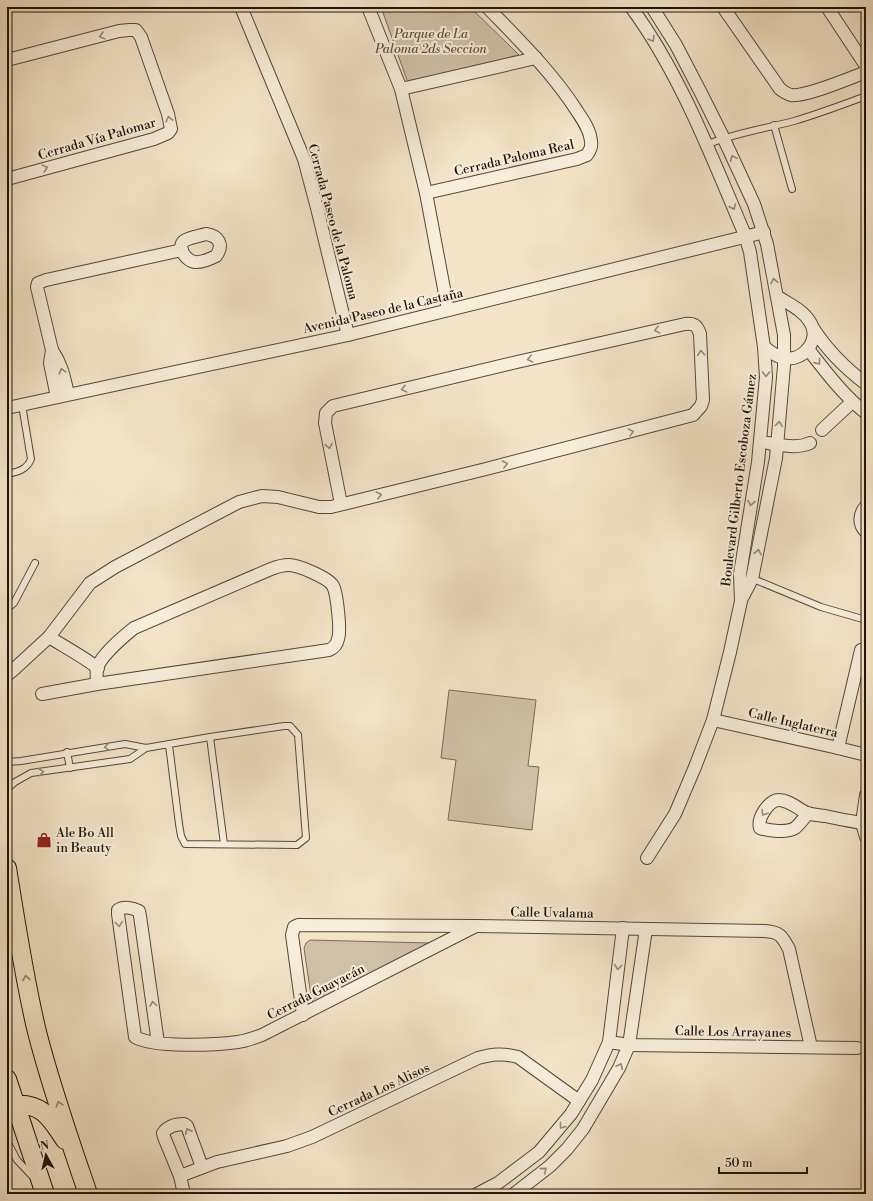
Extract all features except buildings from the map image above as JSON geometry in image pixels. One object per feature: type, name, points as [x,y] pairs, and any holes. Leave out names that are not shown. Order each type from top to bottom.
[{"type":"main road","points":[[7,868],[37,1033],[88,1194]]},
{"type":"main road","points":[[7,1079],[11,1105],[44,1189]]},
{"type":"main road","points":[[11,1105],[27,1104],[36,1107],[46,1114],[57,1128],[76,1158]]},
{"type":"street","name":"Cerrada Paseo de la Paloma","points":[[241,7],[304,159],[348,335]]},
{"type":"street","points":[[368,7],[401,89],[426,193],[448,310]]},
{"type":"street","name":"Cerrada Paloma Real","points":[[426,193],[577,159],[587,155],[591,148],[592,141],[584,122],[565,93],[536,58],[487,7]]},
{"type":"street","name":"Boulevard Gilberto Escoboza Gámez","points":[[631,7],[663,58],[685,100],[745,235],[750,252],[764,347],[766,377],[758,462],[740,574],[741,602]]},
{"type":"street","name":"Boulevard Gilberto Escoboza Gámez","points":[[647,858],[675,814],[713,720],[741,602],[752,579],[776,458],[776,444],[785,358],[784,335],[778,297],[764,232],[754,204],[723,137],[676,45],[652,7]]},
{"type":"street","points":[[723,7],[780,90],[787,94],[798,95],[866,72]]},
{"type":"street","points":[[827,7],[866,66]]},
{"type":"street","name":"Cerrada Vía Palomar","points":[[7,60],[119,31],[136,30],[141,37],[149,58],[172,129],[154,139],[7,179]]},
{"type":"street","points":[[401,89],[536,58]]},
{"type":"street","name":"Avenida Paseo de la Castaña","points":[[7,408],[348,335],[745,235],[764,232]]},
{"type":"street","points":[[62,396],[50,363],[52,350],[37,287],[38,283],[182,250]]},
{"type":"street","points":[[778,297],[805,316],[821,341],[854,375],[866,384]]},
{"type":"street","points":[[7,675],[51,634],[83,591],[100,575],[239,502],[262,496],[278,497],[319,507],[331,507],[486,469],[693,415],[701,406],[703,400],[700,334],[698,328],[690,323],[685,324],[333,406],[326,413],[325,423],[341,504]]},
{"type":"street","points":[[764,347],[774,354],[785,358],[800,355],[808,349],[814,338],[813,328]]},
{"type":"street","points":[[808,349],[840,389],[852,402],[866,413]]},
{"type":"street","points":[[840,389],[854,375]]},
{"type":"street","points":[[822,430],[852,402]]},
{"type":"street","points":[[759,442],[798,446],[803,446],[810,443]]},
{"type":"street","points":[[866,506],[860,518],[861,524],[866,532]]},
{"type":"street","points":[[42,694],[97,684],[329,650],[336,645],[340,633],[333,586],[322,577],[295,565],[280,566],[270,569],[134,628],[117,642],[103,659],[98,668],[97,684]]},
{"type":"street","points":[[51,634],[76,649],[77,653],[98,668]]},
{"type":"street","points":[[838,748],[861,650]]},
{"type":"street","name":"Calle Inglaterra","points":[[713,720],[866,755]]},
{"type":"street","points":[[866,795],[862,823],[866,837]]},
{"type":"street","points":[[808,813],[862,823]]},
{"type":"street","name":"Cerrada Guayacán","points":[[158,1043],[139,911],[134,908],[122,908],[118,910],[118,914],[135,1037],[139,1040],[158,1043],[179,1045],[238,1042],[262,1035],[476,926]]},
{"type":"street","name":"Calle Uvalama","points":[[303,1015],[292,935],[294,927],[298,925],[476,926],[765,931],[778,933],[783,938],[789,949],[811,1047]]},
{"type":"street","points":[[477,1194],[498,1183],[540,1152],[571,1114],[592,1080],[609,1042],[623,928]]},
{"type":"street","points":[[514,1194],[550,1166],[567,1149],[583,1129],[619,1068],[629,1045],[646,929]]},
{"type":"street","name":"Calle Los Arrayanes","points":[[609,1042],[629,1045],[857,1048]]},
{"type":"street","name":"Cerrada Los Alisos","points":[[180,1176],[202,1167],[287,1146],[312,1137],[473,1061],[491,1054],[508,1054],[518,1057],[579,1101]]},
{"type":"street","points":[[184,1194],[180,1176],[163,1133],[170,1127],[184,1124],[187,1126],[202,1167]]},
{"type":"lane","points":[[706,145],[723,137],[774,125],[827,110],[866,96]]},
{"type":"lane","points":[[774,125],[792,189]]},
{"type":"lane","points":[[7,474],[17,472],[25,468],[31,459],[22,405]]},
{"type":"lane","points":[[7,609],[14,604],[35,563]]},
{"type":"lane","points":[[740,574],[821,607],[866,620]]},
{"type":"lane","points":[[7,762],[125,744],[146,748],[210,737],[290,726],[298,735],[306,838],[297,845],[185,844],[181,836],[179,824],[169,745]]},
{"type":"lane","points":[[210,737],[224,844]]},
{"type":"lane","points":[[7,789],[15,782],[31,773],[130,760],[146,748]]},
{"type":"lane","points":[[67,752],[70,768]]},
{"type":"lane","points":[[7,1141],[17,1160],[44,1189]]},
{"type":"green space","name":"Parque de La Paloma 2ds Seccion","points":[[381,7],[470,7],[519,55],[408,83]]},
{"type":"green space","points":[[449,690],[536,700],[528,766],[539,767],[532,830],[448,820],[456,760],[441,758]]},
{"type":"green space","points":[[310,940],[429,943],[426,948],[319,1003],[313,1002],[311,996],[304,948],[306,943]]},
{"type":"place","name":"Ale Bo All in Beauty","points":[[44,840]]}]
